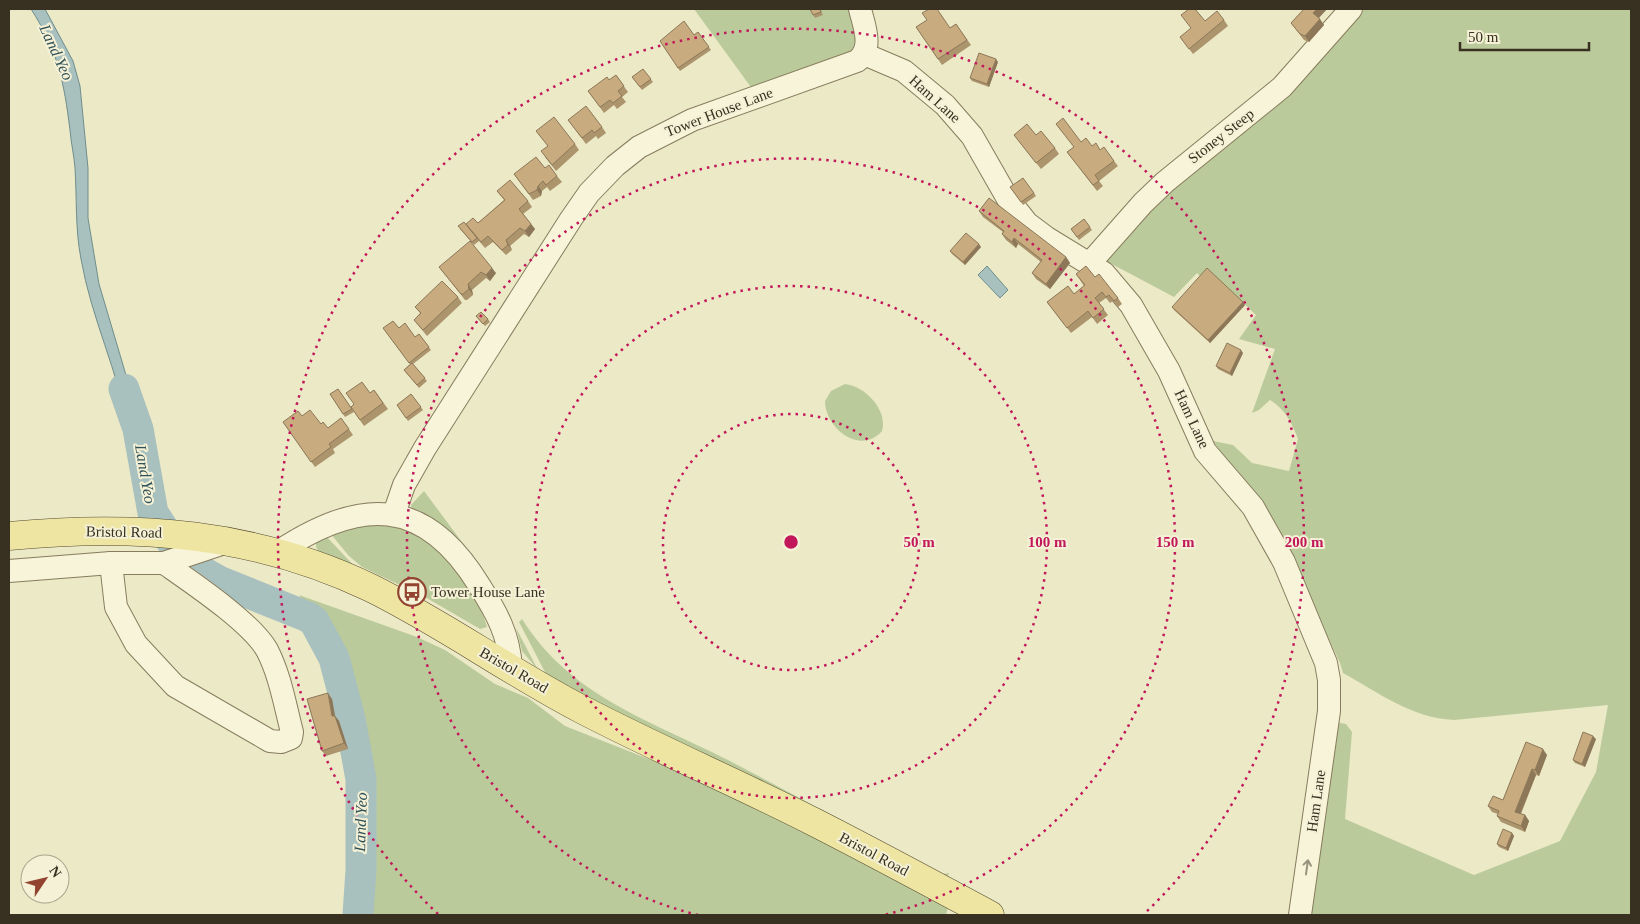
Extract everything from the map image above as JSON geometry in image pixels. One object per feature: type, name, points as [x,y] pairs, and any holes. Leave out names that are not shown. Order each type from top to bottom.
[{"type":"main road","name":"Bristol Road","points":[[9,536],[116,530],[150,531],[223,539],[278,552],[370,588],[415,611],[579,708],[814,822],[990,915]]},
{"type":"street","points":[[860,9],[867,44],[864,54]]},
{"type":"street","name":"Stoney Steep","points":[[1090,264],[1143,203],[1165,182],[1282,86],[1351,9]]},
{"type":"street","name":"Ham Lane","points":[[864,54],[899,68],[945,105],[972,136],[1008,199],[1027,223],[1047,238],[1090,264],[1113,282],[1135,311],[1180,392],[1205,450],[1247,498],[1261,519],[1293,581],[1324,658],[1329,680],[1329,711],[1300,915]]},
{"type":"street","name":"Tower House Lane","points":[[394,514],[404,485],[424,448],[571,219],[589,193],[615,166],[652,140],[692,120],[848,65],[857,61],[864,54]]},
{"type":"street","points":[[278,552],[304,535],[326,525],[365,515],[394,514],[407,518],[431,530],[454,549],[463,560],[483,591],[504,631],[509,647],[511,668]]},
{"type":"street","points":[[9,571],[177,558],[223,539]]},
{"type":"street","points":[[110,563],[116,607],[136,644],[175,686],[270,741],[280,742],[291,738],[290,721],[274,668],[266,649],[250,631],[206,592],[177,558]]},
{"type":"green space","points":[[694,9],[853,9],[860,50],[753,90]]},
{"type":"green space","points":[[1360,9],[1631,9],[1631,915],[1311,915],[1335,722],[1346,724],[1352,732],[1345,819],[1474,875],[1560,841],[1596,772],[1608,705],[1454,720],[1424,715],[1410,710],[1343,673],[1276,527],[1213,441],[1233,445],[1252,463],[1289,471],[1298,439],[1287,417],[1270,400],[1259,410],[1252,413],[1275,349],[1239,339],[1256,315],[1209,271],[1202,278],[1197,273],[1174,297],[1108,262],[1106,258],[1145,210]]},
{"type":"green space","points":[[845,384],[860,389],[878,407],[882,415],[882,431],[873,438],[864,441],[854,440],[845,436],[831,421],[825,401],[831,391]]},
{"type":"green space","points":[[424,491],[479,565],[459,543],[412,510],[411,505]]},
{"type":"green space","points":[[363,524],[393,526],[420,536],[441,550],[480,605],[487,627],[480,629],[425,597],[362,567],[349,556],[330,533]]},
{"type":"green space","points":[[325,535],[357,569],[331,560],[319,552],[316,548],[316,542]]},
{"type":"green space","points":[[299,595],[417,637],[445,650],[495,684],[528,698],[565,726],[712,784],[857,854],[948,907],[946,915],[354,915],[363,800],[358,759],[341,686],[326,642],[314,618]]},
{"type":"green space","points":[[522,619],[541,646],[564,668],[614,704],[728,760],[943,874],[949,873],[947,878],[567,688],[546,674],[519,622]]},
{"type":"green space","points":[[516,628],[538,670],[522,651]]},
{"type":"water","points":[[31,9],[45,9],[73,61],[80,86],[88,168],[88,218],[99,284],[142,429],[129,430],[118,387],[85,281],[76,214],[75,168],[65,97],[54,53]]},
{"type":"water","points":[[987,266],[1008,290],[1000,298],[978,275]]},
{"type":"building","points":[[810,9],[820,9],[821,12],[813,15]]},
{"type":"building","points":[[929,9],[937,9],[950,28],[956,24],[967,40],[938,59],[916,27],[927,20],[922,13]]},
{"type":"building","points":[[1189,9],[1195,9],[1205,21],[1217,11],[1224,20],[1189,49],[1180,37],[1191,28],[1181,15]]},
{"type":"building","points":[[1304,9],[1317,9],[1313,13],[1320,19],[1305,36],[1300,34],[1291,23]]},
{"type":"building","points":[[684,21],[694,35],[698,32],[709,47],[678,68],[660,41]]},
{"type":"building","points":[[979,53],[996,59],[987,84],[970,78]]},
{"type":"building","points":[[643,69],[651,79],[640,87],[632,77]]},
{"type":"building","points":[[616,75],[624,86],[618,91],[622,96],[613,103],[610,100],[600,107],[588,91],[607,77],[609,80]]},
{"type":"building","points":[[586,106],[602,127],[594,133],[592,130],[582,138],[568,120]]},
{"type":"building","points":[[554,117],[575,144],[552,165],[541,151],[548,146],[536,131]]},
{"type":"building","points":[[1063,118],[1081,142],[1086,138],[1092,146],[1096,143],[1100,150],[1104,147],[1114,161],[1095,175],[1099,181],[1093,185],[1067,152],[1074,147],[1056,124]]},
{"type":"building","points":[[1027,124],[1036,135],[1041,131],[1055,148],[1036,163],[1014,135]]},
{"type":"building","points":[[536,157],[545,168],[549,165],[557,176],[546,185],[543,181],[537,190],[529,194],[514,174]]},
{"type":"building","points":[[1023,178],[1034,193],[1021,202],[1010,187]]},
{"type":"building","points":[[510,180],[528,201],[519,209],[531,224],[525,231],[520,228],[506,240],[508,245],[502,250],[488,236],[481,242],[466,224],[473,218],[478,223],[505,200],[497,191]]},
{"type":"building","points":[[989,198],[1066,257],[1046,284],[1032,273],[1042,260],[1014,238],[1012,242],[1002,234],[1004,231],[979,211]]},
{"type":"building","points":[[1084,219],[1090,227],[1077,237],[1071,229]]},
{"type":"building","points":[[464,222],[477,238],[472,242],[458,226]]},
{"type":"building","points":[[966,233],[979,244],[963,262],[950,251]]},
{"type":"building","points":[[470,241],[492,268],[486,275],[481,272],[468,284],[469,289],[461,294],[439,267]]},
{"type":"building","points":[[1086,266],[1095,277],[1099,274],[1118,298],[1114,301],[1109,295],[1106,297],[1102,292],[1095,298],[1104,309],[1093,318],[1088,311],[1067,328],[1047,302],[1068,286],[1074,294],[1085,285],[1076,274]]},
{"type":"building","points":[[1207,268],[1243,302],[1208,340],[1172,307]]},
{"type":"building","points":[[442,281],[458,297],[423,330],[414,320],[421,313],[415,307]]},
{"type":"building","points":[[481,312],[488,319],[483,324],[476,316]]},
{"type":"building","points":[[393,321],[399,328],[405,323],[415,337],[419,334],[429,347],[409,363],[383,328]]},
{"type":"building","points":[[1227,343],[1241,350],[1230,373],[1216,366]]},
{"type":"building","points":[[412,363],[425,378],[417,385],[404,370]]},
{"type":"building","points":[[362,382],[370,393],[374,390],[383,403],[360,420],[351,407],[354,404],[346,393]]},
{"type":"building","points":[[338,389],[352,409],[343,414],[330,394]]},
{"type":"building","points":[[411,394],[421,407],[406,418],[397,405]]},
{"type":"building","points":[[310,410],[321,424],[323,422],[328,428],[341,418],[349,429],[329,444],[331,447],[311,462],[283,422],[298,411],[302,416]]},
{"type":"building","points":[[328,693],[332,716],[335,716],[344,743],[322,751],[307,699]]},
{"type":"building","points":[[1583,732],[1593,736],[1582,764],[1573,760]]},
{"type":"building","points":[[1526,742],[1543,749],[1535,770],[1532,769],[1515,812],[1525,815],[1521,826],[1497,816],[1499,811],[1488,806],[1493,796],[1503,800]]},
{"type":"building","points":[[1503,829],[1512,833],[1506,848],[1497,844]]},
{"type":"waterway","name":"Land Yeo","points":[[124,389],[138,429],[153,513],[185,562],[219,581],[308,617],[314,621],[334,658],[350,719],[361,779],[361,870],[358,915]]},
{"type":"place","name":"Tower House Lane","points":[[412,592]]}]
